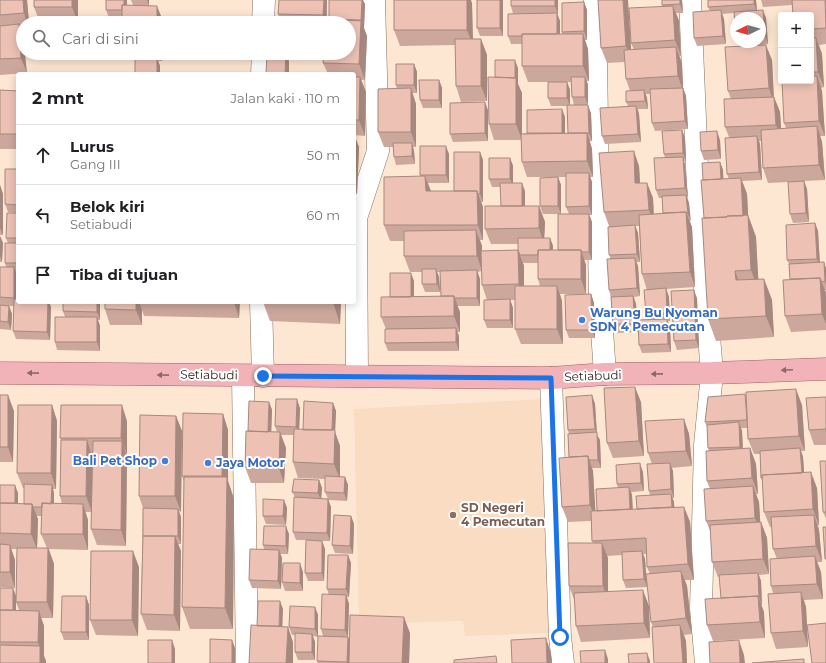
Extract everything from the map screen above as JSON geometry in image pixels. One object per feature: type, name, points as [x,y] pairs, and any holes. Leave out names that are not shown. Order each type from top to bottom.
[{"type":"main road","name":"Setiabudi","points":[[0,373],[253,376],[357,375],[551,378],[605,374],[712,373],[826,369]]},
{"type":"street","points":[[263,16],[264,0]]},
{"type":"street","points":[[357,375],[356,218],[378,151],[374,0]]},
{"type":"street","points":[[595,0],[600,302],[605,374]]},
{"type":"street","points":[[690,0],[699,214],[712,373],[705,445],[701,609],[706,663]]},
{"type":"street","points":[[262,72],[263,60]]},
{"type":"street","points":[[247,663],[253,376],[261,304]]},
{"type":"street","points":[[551,378],[560,637],[563,663]]},
{"type":"shaded area","name":"SD Negeri 4 Pemecutan","points":[[544,399],[554,633],[465,636],[463,621],[359,624],[354,409]]},
{"type":"building","points":[[0,0],[23,0],[24,13],[0,15]]},
{"type":"building","points":[[34,0],[72,0],[72,7],[34,7]]},
{"type":"building","points":[[106,0],[124,0],[122,10],[106,10]]},
{"type":"building","points":[[279,0],[324,0],[323,15],[278,14]]},
{"type":"building","points":[[329,0],[362,0],[361,20],[356,20],[356,16],[329,16]]},
{"type":"building","points":[[394,0],[467,0],[467,30],[394,30]]},
{"type":"building","points":[[477,0],[500,0],[500,28],[477,28]]},
{"type":"building","points":[[511,0],[555,0],[555,6],[511,6]]},
{"type":"building","points":[[598,0],[623,0],[626,46],[601,48]]},
{"type":"building","points":[[662,0],[680,0],[680,4],[662,5]]},
{"type":"building","points":[[708,0],[754,0],[754,4],[708,7]]},
{"type":"building","points":[[792,0],[825,0],[826,28],[814,29],[814,12],[793,12]]},
{"type":"building","points":[[584,2],[584,31],[562,32],[562,3]]},
{"type":"building","points":[[122,5],[157,6],[157,16],[122,16]]},
{"type":"building","points":[[673,6],[675,40],[631,43],[629,8]]},
{"type":"building","points":[[721,10],[723,36],[694,38],[693,12]]},
{"type":"building","points":[[763,10],[763,12],[734,12]]},
{"type":"building","points":[[557,13],[557,34],[522,34],[522,36],[508,36],[508,14]]},
{"type":"building","points":[[356,21],[361,21],[359,64],[323,63],[323,60],[356,60]]},
{"type":"building","points":[[16,24],[16,58],[0,59],[0,26]]},
{"type":"building","points":[[522,34],[583,34],[583,66],[522,66]]},
{"type":"building","points":[[814,38],[816,38],[818,72],[814,72]]},
{"type":"building","points":[[455,39],[481,39],[481,86],[456,86]]},
{"type":"building","points":[[766,45],[769,88],[728,91],[725,47],[766,48]]},
{"type":"building","points":[[676,47],[678,76],[626,79],[624,50]]},
{"type":"building","points":[[135,60],[157,60],[157,72],[135,72]]},
{"type":"building","points":[[267,60],[286,60],[285,72],[266,72]]},
{"type":"building","points":[[495,60],[515,60],[515,78],[495,77]]},
{"type":"building","points":[[396,64],[414,64],[414,85],[396,85]]},
{"type":"building","points":[[814,76],[817,76],[819,121],[784,123],[782,84],[814,84]]},
{"type":"building","points":[[356,77],[360,77],[359,120],[356,120]]},
{"type":"building","points":[[488,77],[516,78],[516,124],[489,124]]},
{"type":"building","points":[[571,77],[585,77],[585,97],[572,97]]},
{"type":"building","points":[[419,80],[439,80],[439,100],[420,100]]},
{"type":"building","points":[[548,82],[567,82],[567,98],[548,98]]},
{"type":"building","points":[[411,88],[411,132],[378,132],[378,89]]},
{"type":"building","points":[[683,88],[685,121],[652,123],[650,89]]},
{"type":"building","points":[[0,90],[16,91],[16,134],[0,134]]},
{"type":"building","points":[[644,90],[645,101],[626,102],[626,91]]},
{"type":"building","points":[[774,97],[776,125],[725,127],[724,99]]},
{"type":"building","points":[[485,102],[485,133],[450,134],[450,103]]},
{"type":"building","points":[[567,105],[588,105],[589,133],[568,133]]},
{"type":"building","points":[[636,106],[638,134],[602,136],[600,108]]},
{"type":"building","points":[[562,109],[562,133],[527,133],[527,110]]},
{"type":"building","points":[[817,126],[819,165],[763,168],[761,130]]},
{"type":"building","points":[[682,130],[683,153],[664,154],[662,131]]},
{"type":"building","points":[[717,131],[718,150],[701,151],[700,132]]},
{"type":"building","points":[[587,133],[587,161],[522,162],[521,134]]},
{"type":"building","points":[[757,136],[759,172],[727,174],[725,138]]},
{"type":"building","points":[[393,143],[412,143],[412,156],[394,157]]},
{"type":"building","points":[[420,146],[446,146],[446,175],[420,175]]},
{"type":"building","points":[[634,151],[635,183],[647,183],[649,210],[604,212],[599,153]]},
{"type":"building","points":[[454,152],[480,152],[480,194],[478,194],[477,191],[454,191]]},
{"type":"building","points":[[683,157],[685,188],[656,190],[654,158]]},
{"type":"building","points":[[489,158],[510,158],[510,179],[489,179]]},
{"type":"building","points":[[720,162],[721,179],[703,180],[702,163]]},
{"type":"building","points":[[5,169],[16,169],[16,205],[5,204]]},
{"type":"building","points":[[566,173],[589,173],[589,206],[566,207]]},
{"type":"building","points":[[425,176],[426,191],[477,191],[478,225],[384,225],[384,177]]},
{"type":"building","points":[[558,177],[558,206],[540,206],[540,178]]},
{"type":"building","points":[[741,178],[743,216],[704,218],[701,180]]},
{"type":"building","points":[[804,181],[806,213],[790,214],[788,182]]},
{"type":"building","points":[[500,183],[522,183],[522,206],[501,206]]},
{"type":"building","points":[[686,195],[688,214],[686,212],[663,213],[662,196]]},
{"type":"building","points":[[485,206],[539,206],[539,228],[485,229]]},
{"type":"building","points":[[686,212],[690,272],[642,274],[639,215]]},
{"type":"building","points":[[7,213],[16,213],[16,238],[6,238]]},
{"type":"building","points":[[558,214],[589,214],[589,252],[582,252],[581,250],[558,250]]},
{"type":"building","points":[[748,215],[751,270],[735,271],[736,280],[764,279],[766,316],[708,319],[702,218]]},
{"type":"building","points":[[815,223],[817,259],[787,260],[786,225]]},
{"type":"building","points":[[635,225],[637,254],[609,255],[608,227]]},
{"type":"building","points":[[476,230],[477,256],[404,256],[404,231]]},
{"type":"building","points":[[518,238],[550,238],[550,250],[538,250],[538,255],[520,255],[518,250]]},
{"type":"building","points":[[5,243],[16,243],[16,263],[5,263]]},
{"type":"building","points":[[518,250],[519,284],[482,285],[481,251]]},
{"type":"building","points":[[538,250],[581,250],[581,279],[538,279]]},
{"type":"building","points":[[635,258],[637,288],[609,290],[607,259]]},
{"type":"building","points":[[824,262],[825,281],[822,282],[820,278],[790,279],[789,264]]},
{"type":"building","points":[[0,267],[14,267],[14,298],[0,297]]},
{"type":"building","points":[[422,269],[436,269],[437,284],[422,284]]},
{"type":"building","points":[[477,270],[477,298],[454,298],[454,296],[441,296],[440,271]]},
{"type":"building","points":[[390,273],[411,273],[411,297],[390,297]]},
{"type":"building","points":[[820,278],[822,314],[785,316],[783,280]]},
{"type":"building","points":[[515,286],[557,286],[557,329],[515,329]]},
{"type":"building","points":[[666,288],[667,313],[646,314],[644,290]]},
{"type":"building","points":[[694,290],[696,340],[674,341],[671,291]]},
{"type":"building","name":"Warung Bu Nyoman SDN 4 Pemecutan","points":[[591,294],[592,330],[566,330],[565,295]]},
{"type":"building","points":[[454,296],[454,316],[381,317],[381,297]]},
{"type":"building","points":[[633,296],[635,324],[613,324],[611,297]]},
{"type":"building","points":[[14,299],[16,299],[16,304],[48,304],[47,332],[13,331]]},
{"type":"building","points":[[510,299],[510,320],[484,320],[484,300]]},
{"type":"building","points":[[63,304],[97,304],[97,312],[63,311]]},
{"type":"building","points":[[105,304],[136,304],[136,310],[105,309]]},
{"type":"building","points":[[0,305],[9,306],[8,322],[0,321]]},
{"type":"building","points":[[55,317],[97,317],[97,342],[55,342]]},
{"type":"building","points":[[667,319],[668,344],[639,345],[638,320]]},
{"type":"building","points":[[456,328],[456,342],[385,343],[385,329]]},
{"type":"building","points":[[635,387],[639,441],[607,443],[604,388]]},
{"type":"building","points":[[796,389],[799,436],[748,439],[746,392]]},
{"type":"building","points":[[745,394],[747,420],[705,422],[708,397]]},
{"type":"building","points":[[0,395],[8,395],[8,447],[0,447]]},
{"type":"building","points":[[592,395],[595,429],[568,430],[566,397]]},
{"type":"building","points":[[826,397],[826,429],[809,430],[806,398]]},
{"type":"building","points":[[276,399],[297,399],[296,427],[275,426]]},
{"type":"building","points":[[249,401],[269,402],[268,432],[248,431]]},
{"type":"building","points":[[304,401],[333,403],[332,430],[303,430]]},
{"type":"building","points":[[18,405],[52,405],[51,473],[17,473]]},
{"type":"building","points":[[61,405],[122,405],[121,438],[60,438]]},
{"type":"building","points":[[183,413],[223,414],[222,476],[182,476]]},
{"type":"building","points":[[140,415],[176,416],[175,496],[139,496]]},
{"type":"building","points":[[684,419],[686,451],[648,453],[645,421]]},
{"type":"building","points":[[739,422],[740,447],[708,448],[707,425]]},
{"type":"building","points":[[294,429],[335,430],[334,464],[293,462]]},
{"type":"building","points":[[246,431],[280,432],[279,468],[245,467]]},
{"type":"building","points":[[597,432],[598,460],[589,460],[588,456],[569,457],[568,434]]},
{"type":"building","points":[[61,440],[87,440],[86,496],[60,496]]},
{"type":"building","points":[[93,441],[122,441],[121,530],[91,529]]},
{"type":"building","points":[[750,448],[752,478],[707,481],[706,451]]},
{"type":"building","points":[[800,448],[802,473],[762,475],[761,478],[760,451]]},
{"type":"building","points":[[588,456],[590,505],[562,507],[559,458]]},
{"type":"building","points":[[820,461],[826,461],[826,512],[823,512]]},
{"type":"building","points":[[640,463],[641,483],[617,484],[616,465]]},
{"type":"building","points":[[670,463],[671,489],[649,491],[647,464]]},
{"type":"building","points":[[811,472],[813,509],[764,512],[762,475]]},
{"type":"building","points":[[325,476],[345,477],[344,493],[325,492]]},
{"type":"building","points":[[184,477],[227,477],[225,608],[182,607]]},
{"type":"building","points":[[294,479],[319,480],[318,493],[292,492]]},
{"type":"building","points":[[24,484],[52,485],[51,504],[42,503],[42,507],[33,507],[32,504],[24,504]]},
{"type":"building","points":[[0,485],[15,485],[15,503],[0,503]]},
{"type":"building","points":[[753,486],[755,518],[706,521],[704,489]]},
{"type":"building","points":[[629,487],[630,509],[597,511],[596,489]]},
{"type":"building","points":[[671,494],[672,507],[637,509],[636,496]]},
{"type":"building","points":[[294,497],[328,499],[327,533],[293,532]]},
{"type":"building","points":[[263,499],[284,500],[283,516],[263,516]]},
{"type":"building","points":[[0,503],[32,504],[31,534],[0,533]]},
{"type":"building","points":[[42,503],[83,504],[83,534],[41,534]]},
{"type":"building","points":[[684,507],[688,564],[647,567],[646,538],[592,541],[591,511]]},
{"type":"building","points":[[143,508],[178,509],[178,536],[143,536]]},
{"type":"building","points":[[334,515],[351,516],[350,546],[332,545]]},
{"type":"building","points":[[814,515],[816,546],[773,549],[771,517]]},
{"type":"building","points":[[761,522],[763,559],[712,562],[710,525]]},
{"type":"building","points":[[264,526],[286,526],[286,546],[263,545]]},
{"type":"building","points":[[823,527],[826,527],[826,559],[825,559]]},
{"type":"building","points":[[143,536],[175,536],[174,615],[141,614]]},
{"type":"building","points":[[306,540],[322,541],[322,573],[305,573]]},
{"type":"building","points":[[568,543],[602,543],[603,586],[569,586]]},
{"type":"building","points":[[0,544],[10,545],[10,572],[0,572]]},
{"type":"building","points":[[17,548],[48,548],[47,602],[16,602]]},
{"type":"building","points":[[250,549],[279,550],[278,581],[249,580]]},
{"type":"building","points":[[91,551],[133,551],[132,620],[90,620]]},
{"type":"building","points":[[642,551],[644,579],[623,580],[622,552]]},
{"type":"building","points":[[328,555],[348,555],[346,589],[327,589]]},
{"type":"building","points":[[815,556],[817,584],[771,586],[770,559]]},
{"type":"building","points":[[283,563],[300,563],[300,583],[282,582]]},
{"type":"building","points":[[681,571],[686,618],[651,622],[646,574]]},
{"type":"building","points":[[758,573],[759,597],[721,598],[719,575]]},
{"type":"building","points":[[0,588],[13,588],[13,610],[0,610]]},
{"type":"building","points":[[643,590],[644,623],[576,626],[574,593]]},
{"type":"building","points":[[801,592],[803,631],[771,633],[768,594]]},
{"type":"building","points":[[322,594],[346,595],[345,630],[321,629]]},
{"type":"building","points":[[62,596],[86,596],[86,632],[61,632]]},
{"type":"building","points":[[758,596],[760,622],[707,625],[705,599]]},
{"type":"building","points":[[258,601],[280,601],[279,626],[257,626]]},
{"type":"building","points":[[290,606],[315,607],[315,629],[289,627]]},
{"type":"building","points":[[0,610],[39,611],[38,642],[0,642]]},
{"type":"building","points":[[350,615],[404,617],[402,663],[349,663]]},
{"type":"building","points":[[826,623],[826,663],[812,663],[807,625]]},
{"type":"building","points":[[251,625],[288,627],[286,663],[249,663]]},
{"type":"building","points":[[680,625],[683,663],[654,663],[652,627]]},
{"type":"building","points":[[295,633],[312,634],[312,652],[295,652]]},
{"type":"building","points":[[318,636],[348,637],[347,662],[317,661]]},
{"type":"building","points":[[546,638],[547,663],[512,663],[511,640]]},
{"type":"building","points":[[210,639],[232,640],[232,663],[210,663]]},
{"type":"building","points":[[148,640],[172,640],[172,663],[148,663]]},
{"type":"building","points":[[739,640],[740,663],[710,663],[709,642]]},
{"type":"building","points":[[0,645],[40,646],[40,663],[0,663]]},
{"type":"building","points":[[605,650],[605,663],[581,663],[580,651]]},
{"type":"building","points":[[647,653],[648,663],[629,663],[628,654]]},
{"type":"building","points":[[496,656],[497,663],[454,663],[454,660]]},
{"type":"building","points":[[804,659],[804,663],[752,663]]},
{"type":"place","name":"Warung Bu Nyoman SDN 4 Pemecutan","points":[[582,320]]},
{"type":"place","name":"Bali Pet Shop","points":[[165,461]]},
{"type":"place","name":"Jaya Motor","points":[[208,463]]},
{"type":"place","name":"SD Negeri 4 Pemecutan","points":[[453,515]]},
{"type":"route","points":[[263,376],[357,375],[551,378],[560,637]]}]
